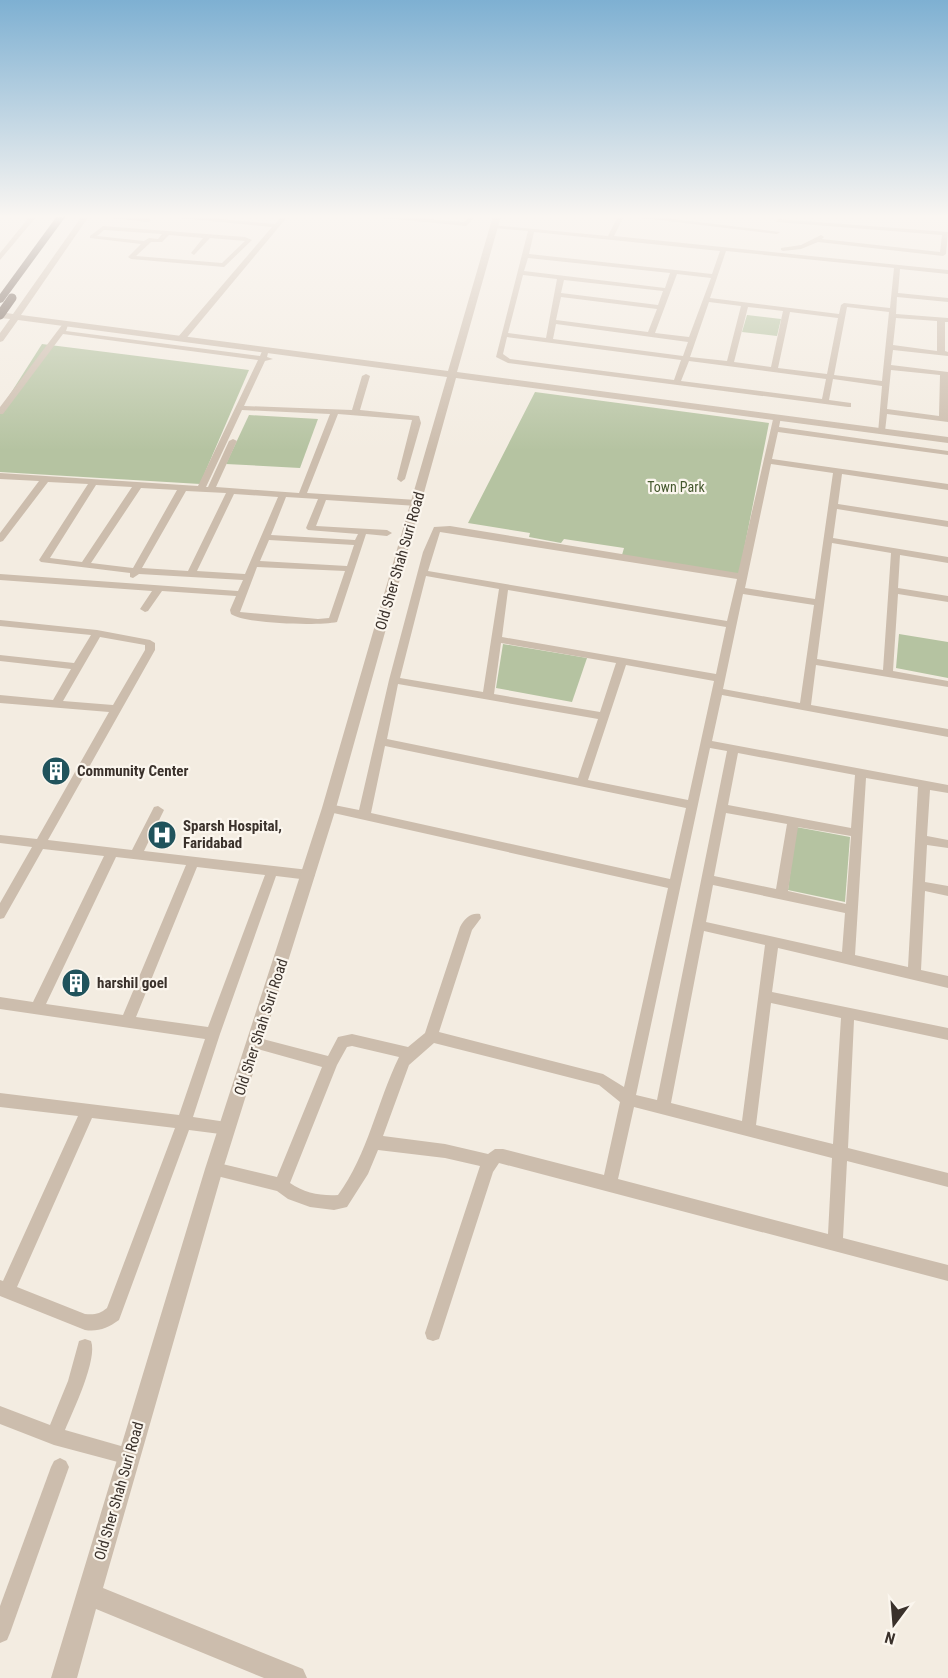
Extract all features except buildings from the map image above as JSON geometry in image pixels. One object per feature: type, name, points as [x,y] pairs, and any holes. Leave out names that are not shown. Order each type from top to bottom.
[{"type":"highway","points":[[0,315],[15,294]]},
{"type":"street","points":[[0,339],[4,326],[17,315],[31,294]]},
{"type":"street","points":[[181,339],[219,294]]},
{"type":"street","name":"Old Sher Shah Suri Road","points":[[64,1678],[214,1169],[329,808],[474,294]]},
{"type":"street","points":[[516,294],[499,355],[508,361],[848,405]]},
{"type":"street","points":[[651,334],[666,294]]},
{"type":"street","points":[[677,383],[708,294]]},
{"type":"street","points":[[549,341],[558,295],[661,307]]},
{"type":"street","points":[[881,431],[895,295],[948,300]]},
{"type":"street","points":[[0,300],[28,299]]},
{"type":"street","points":[[706,300],[841,316]]},
{"type":"street","points":[[730,364],[745,305]]},
{"type":"street","points":[[825,402],[843,305],[945,320],[945,353],[889,347]]},
{"type":"street","points":[[774,370],[787,309]]},
{"type":"street","points":[[0,315],[17,315],[268,354]]},
{"type":"street","points":[[553,322],[692,339]]},
{"type":"street","points":[[0,412],[68,324]]},
{"type":"street","points":[[60,332],[451,373],[775,423],[948,453]]},
{"type":"street","points":[[506,335],[886,384]]},
{"type":"street","points":[[206,489],[268,354]]},
{"type":"street","points":[[883,411],[945,419],[946,374],[887,367]]},
{"type":"street","points":[[355,412],[366,376]]},
{"type":"street","points":[[243,408],[355,412],[416,418],[417,423],[401,479]]},
{"type":"street","points":[[302,495],[335,411]]},
{"type":"street","points":[[775,423],[881,431],[948,440]]},
{"type":"street","points":[[610,1183],[775,423]]},
{"type":"street","points":[[767,461],[948,487]]},
{"type":"street","points":[[805,707],[838,471]]},
{"type":"street","points":[[0,476],[417,502]]},
{"type":"street","points":[[0,539],[46,478]]},
{"type":"street","points":[[93,483],[44,560],[136,571],[249,577]]},
{"type":"street","points":[[84,566],[138,485]]},
{"type":"street","points":[[125,586],[136,571],[183,488]]},
{"type":"street","points":[[192,574],[231,491]]},
{"type":"street","points":[[283,494],[235,610],[236,614],[329,621],[336,615],[363,531]]},
{"type":"street","points":[[323,497],[311,528],[387,533]]},
{"type":"street","points":[[833,506],[948,524]]},
{"type":"street","points":[[364,816],[394,680],[435,531],[441,528],[743,577]]},
{"type":"street","points":[[265,537],[359,543]]},
{"type":"street","points":[[828,540],[948,560]]},
{"type":"street","points":[[888,674],[896,551]]},
{"type":"street","points":[[254,564],[351,569]]},
{"type":"street","points":[[423,573],[731,625]]},
{"type":"street","points":[[0,577],[242,594]]},
{"type":"street","points":[[488,696],[504,586]]},
{"type":"street","points":[[144,609],[159,588]]},
{"type":"street","points":[[739,590],[819,603]]},
{"type":"street","points":[[894,590],[948,599]]},
{"type":"street","points":[[0,623],[97,633],[150,643],[150,650],[40,844],[6,894],[0,914]]},
{"type":"street","points":[[56,704],[97,633]]},
{"type":"street","points":[[496,639],[719,678]]},
{"type":"street","points":[[0,658],[78,667]]},
{"type":"street","points":[[582,782],[622,661]]},
{"type":"street","points":[[811,661],[948,684]]},
{"type":"street","points":[[394,680],[604,716]]},
{"type":"street","points":[[716,691],[948,733]]},
{"type":"street","points":[[0,699],[116,709]]},
{"type":"street","points":[[380,741],[691,805]]},
{"type":"street","points":[[705,743],[948,789]]},
{"type":"street","points":[[663,1108],[733,748]]},
{"type":"street","points":[[848,959],[861,773]]},
{"type":"street","points":[[914,974],[924,785]]},
{"type":"street","points":[[329,808],[674,885]]},
{"type":"street","points":[[722,808],[857,833]]},
{"type":"street","points":[[136,855],[158,810]]},
{"type":"street","points":[[781,895],[793,821]]},
{"type":"street","points":[[0,839],[309,875]]},
{"type":"street","points":[[921,839],[948,844]]},
{"type":"street","points":[[37,1008],[112,852]]},
{"type":"street","points":[[127,1022],[193,862]]},
{"type":"street","points":[[88,1111],[3,1289],[95,1324],[105,1321],[112,1314],[184,1123],[213,1034],[272,871]]},
{"type":"street","points":[[707,879],[852,910]]},
{"type":"street","points":[[918,885],[948,891]]},
{"type":"street","points":[[214,1169],[281,1185],[286,1191],[304,1198],[332,1203],[342,1202],[357,1179],[404,1060],[431,1036],[466,927],[475,918]]},
{"type":"street","points":[[698,925],[948,982]]},
{"type":"street","points":[[748,1130],[772,942]]},
{"type":"street","points":[[765,996],[948,1034]]},
{"type":"street","points":[[0,1003],[213,1034]]},
{"type":"street","points":[[834,1242],[848,1013]]},
{"type":"street","points":[[431,1036],[603,1080],[628,1099],[948,1180]]},
{"type":"street","points":[[281,1185],[331,1063],[343,1041],[352,1040],[410,1053]]},
{"type":"street","points":[[255,1043],[331,1063]]},
{"type":"street","points":[[2,1104],[88,1111],[228,1128]]},
{"type":"street","points":[[373,1142],[446,1151],[490,1161]]},
{"type":"street","points":[[433,1333],[490,1161],[495,1156],[503,1156],[610,1183],[948,1273]]},
{"type":"street","points":[[54,1436],[78,1381],[85,1347]]},
{"type":"street","points":[[0,1415],[54,1436],[129,1456]]},
{"type":"street","points":[[0,1633],[60,1467]]},
{"type":"street","points":[[89,1594],[294,1678]]},
{"type":"green space","points":[[747,315],[781,319],[777,336],[742,332]]},
{"type":"green space","points":[[42,344],[249,370],[200,484],[0,472],[0,410]]},
{"type":"green space","name":"Town Park","points":[[535,392],[769,423],[739,575],[622,555],[624,548],[564,539],[561,543],[529,537],[530,533],[468,523]]},
{"type":"green space","points":[[249,415],[318,419],[300,468],[226,464]]},
{"type":"green space","points":[[899,634],[948,642],[948,678],[896,668]]},
{"type":"green space","points":[[503,644],[587,658],[572,702],[496,688]]},
{"type":"green space","points":[[796,827],[850,837],[845,902],[788,890]]},
{"type":"place","name":"Community Center","points":[[56,771]]},
{"type":"place","name":"Sparsh Hospital, Faridabad","points":[[162,835]]},
{"type":"place","name":"harshil goel","points":[[76,983]]}]
